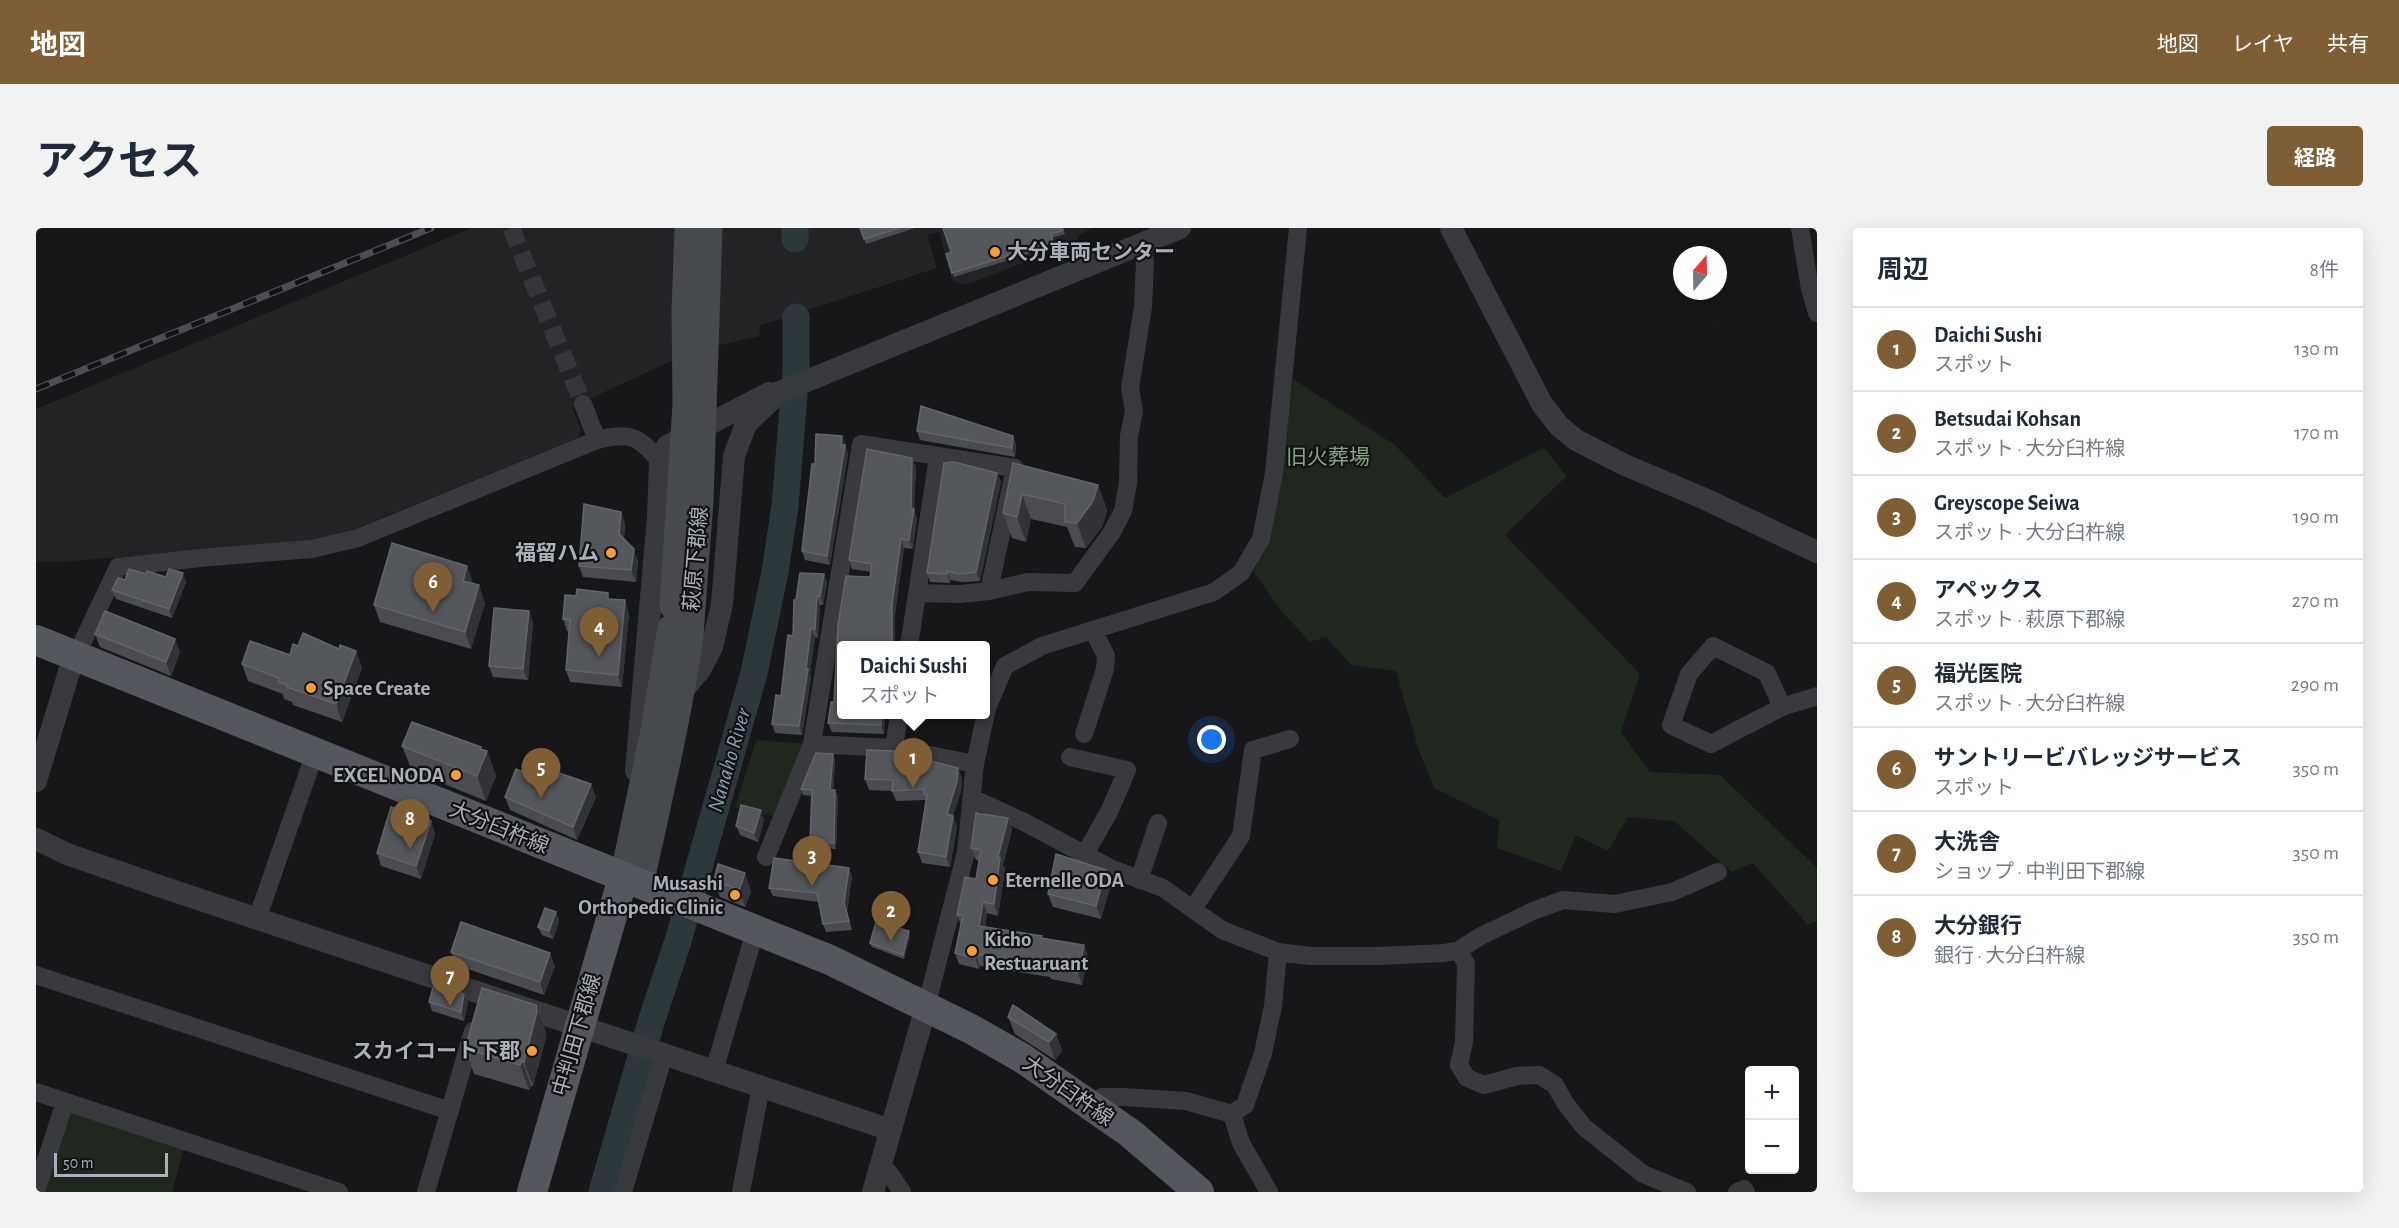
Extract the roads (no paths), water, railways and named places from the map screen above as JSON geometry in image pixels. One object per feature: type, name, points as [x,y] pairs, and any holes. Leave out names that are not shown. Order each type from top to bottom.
[{"type":"main road","name":"萩原下郡線","points":[[629,890],[660,802],[682,691],[680,632],[688,228]]},
{"type":"main road","name":"萩原下郡線","points":[[629,890],[640,797],[680,632],[700,501],[709,228]]},
{"type":"main road","name":"大分臼杵線","points":[[36,640],[72,664],[214,726],[312,760],[702,918],[830,960],[988,1038],[1022,1058],[1138,1140],[1198,1192]]},
{"type":"main road","name":"大分臼杵線","points":[[36,658],[72,664]]},
{"type":"main road","name":"中判田下郡線","points":[[532,1192],[587,1030],[629,890]]},
{"type":"main road","name":"大分臼杵線","points":[[702,918],[751,945],[926,1007]]},
{"type":"main road","name":"中判田下郡線","points":[[551,1192],[587,1030]]},
{"type":"street","points":[[640,797],[634,794],[658,517],[660,460],[667,446],[769,393],[770,396],[1180,228]]},
{"type":"street","points":[[990,701],[1005,666],[1042,646],[1214,592],[1241,573],[1261,539],[1274,473],[1298,228]]},
{"type":"street","points":[[1452,228],[1542,404],[1559,426],[1576,440],[1625,465],[1705,499],[1817,552]]},
{"type":"street","points":[[1800,228],[1810,289],[1817,313]]},
{"type":"street","points":[[917,593],[960,594],[989,591],[1028,582],[1075,583],[1112,532],[1123,511],[1128,483],[1129,436],[1134,411],[1130,388],[1143,307],[1145,262],[1142,242]]},
{"type":"street","points":[[682,691],[700,670],[712,647],[722,604],[734,456],[746,424],[772,399],[770,396]]},
{"type":"street","points":[[583,404],[597,440]]},
{"type":"street","points":[[36,781],[72,664],[118,567],[210,556],[312,549],[358,538],[597,440],[621,435],[633,436],[644,442],[660,460]]},
{"type":"street","points":[[766,857],[812,744],[861,444],[1015,468],[989,591]]},
{"type":"street","points":[[910,641],[938,457]]},
{"type":"street","points":[[1084,734],[1105,669],[1106,656],[1093,630]]},
{"type":"street","points":[[1782,707],[1767,673],[1713,646],[1689,674],[1671,725],[1711,744],[1782,707],[1817,696]]},
{"type":"street","points":[[894,748],[898,719]]},
{"type":"street","points":[[873,1192],[926,1007],[966,852],[975,764],[985,719]]},
{"type":"street","points":[[1193,909],[1241,836],[1252,750],[1290,739]]},
{"type":"street","points":[[812,744],[894,748],[975,764]]},
{"type":"street","points":[[1070,757],[1127,770],[1110,810],[1085,854]]},
{"type":"street","points":[[257,919],[312,760]]},
{"type":"street","points":[[972,798],[1085,854],[1112,870],[1162,888],[1222,930],[1278,952],[1310,956],[1444,953],[1459,950],[1512,921],[1563,900],[1615,904],[1672,892],[1718,872]]},
{"type":"street","points":[[1139,880],[1158,823]]},
{"type":"street","points":[[36,839],[67,854],[257,919],[891,1130]]},
{"type":"street","points":[[714,1071],[751,945]]},
{"type":"street","points":[[1459,950],[1466,964],[1464,1042],[1459,1065],[1467,1078],[1484,1085],[1517,1076],[1539,1075],[1555,1085],[1565,1103],[1584,1127],[1643,1174],[1687,1192]]},
{"type":"street","points":[[1090,1104],[1102,1097],[1124,1097],[1186,1101],[1232,1113],[1245,1105],[1263,1053],[1273,1006],[1278,952]]},
{"type":"street","points":[[36,975],[450,1111]]},
{"type":"street","points":[[426,1192],[483,995]]},
{"type":"street","points":[[623,1192],[662,1054]]},
{"type":"street","points":[[741,1192],[761,1086]]},
{"type":"street","points":[[36,1092],[339,1192]]},
{"type":"street","points":[[36,1191],[65,1102]]},
{"type":"street","points":[[1232,1113],[1241,1143],[1269,1192]]},
{"type":"street","points":[[880,1165],[890,1174],[902,1192]]},
{"type":"street","points":[[1737,1192],[1744,1189],[1746,1192]]},
{"type":"waterway","points":[[795,228],[795,239]]},
{"type":"waterway","name":"Nanaho River","points":[[602,1192],[652,1019],[678,941],[754,673],[775,572],[785,506],[796,371],[796,317]]},
{"type":"tunnel","points":[[511,228],[583,404]]},
{"type":"railway","points":[[36,389],[431,228]]},
{"type":"place","name":"大分車両センター","points":[[995,252]]},
{"type":"place","name":"福留ハム","points":[[611,553]]},
{"type":"place","name":"サントリービバレッジサービス","points":[[433,612]]},
{"type":"place","name":"アペックス","points":[[599,657]]},
{"type":"place","name":"Space Create","points":[[311,688]]},
{"type":"place","name":"EXCEL NODA","points":[[456,775]]},
{"type":"place","name":"Daichi Sushi","points":[[913,788]]},
{"type":"place","name":"福光医院","points":[[541,798]]},
{"type":"place","name":"大分銀行","points":[[410,849]]},
{"type":"place","name":"Eternelle ODA","points":[[993,880]]},
{"type":"place","name":"Greyscope Seiwa","points":[[812,886]]},
{"type":"place","name":"Musashi Orthopedic Clinic","points":[[735,895]]},
{"type":"place","name":"Betsudai Kohsan","points":[[891,941]]},
{"type":"place","name":"Kicho Restuaruant","points":[[972,951]]},
{"type":"place","name":"大洗舎","points":[[450,1006]]},
{"type":"place","name":"スカイコート下郡","points":[[532,1051]]},
{"type":"park label","name":"旧火葬場","points":[[1328,457]]}]
